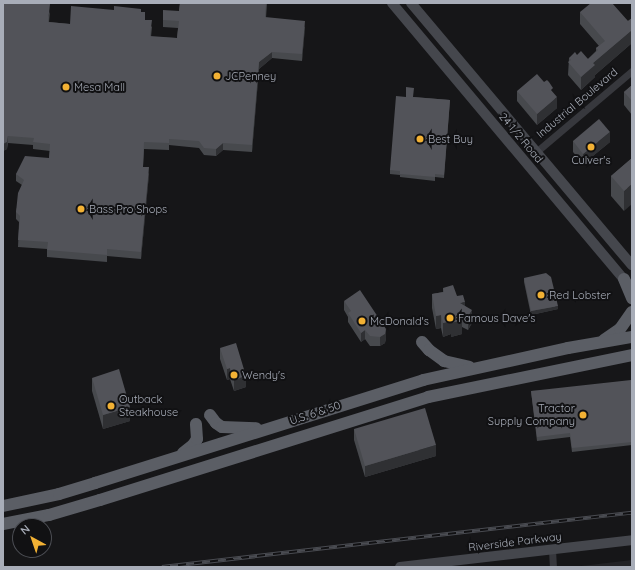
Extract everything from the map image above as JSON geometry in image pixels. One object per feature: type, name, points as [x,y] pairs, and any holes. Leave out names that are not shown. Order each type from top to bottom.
[{"type":"highway","points":[[624,279],[632,298]]},
{"type":"highway","points":[[598,343],[620,329],[632,312]]},
{"type":"highway","name":"U.S. 6 & 50","points":[[3,506],[73,489],[423,380],[484,366],[632,337]]},
{"type":"highway","points":[[422,342],[429,350],[444,361],[468,367],[484,366]]},
{"type":"highway","name":"U.S. 6 & 50","points":[[3,524],[49,514],[100,500],[428,397],[632,355]]},
{"type":"highway","points":[[210,414],[216,423],[222,427],[271,428]]},
{"type":"highway","points":[[169,459],[194,445],[197,439],[196,424]]},
{"type":"highway","points":[[3,498],[14,498],[19,503]]},
{"type":"highway","points":[[3,528],[49,514]]},
{"type":"main road","name":"24 1/2 Road","points":[[392,3],[632,289]]},
{"type":"main road","name":"24 1/2 Road","points":[[411,3],[632,265]]},
{"type":"main road","points":[[486,116],[497,123],[521,147],[530,152],[536,152]]},
{"type":"main road","points":[[522,158],[533,160],[568,190]]},
{"type":"main road","name":"Riverside Parkway","points":[[400,567],[632,540]]},
{"type":"street","name":"Industrial Boulevard","points":[[536,152],[632,72]]},
{"type":"street","points":[[552,550],[553,567]]},
{"type":"shaded area","points":[[632,560],[632,567],[573,567]]},
{"type":"building","points":[[3,3],[49,3],[48,22],[70,24],[71,6],[114,10],[114,6],[141,9],[141,12],[145,12],[145,20],[152,20],[150,36],[177,38],[179,21],[163,20],[163,10],[179,11],[180,3],[266,3],[265,17],[305,21],[302,54],[272,52],[259,62],[252,145],[223,143],[216,149],[204,148],[199,141],[169,139],[169,143],[144,142],[143,167],[149,167],[141,252],[107,249],[107,255],[47,250],[48,242],[18,240],[20,216],[16,212],[18,193],[24,180],[16,174],[25,156],[49,158],[50,144],[33,142],[34,138],[8,136],[7,142],[3,144]]},
{"type":"building","points":[[591,3],[612,3],[628,21],[632,18],[632,30],[593,63],[595,65],[581,77],[568,62],[571,60],[569,58],[575,52],[577,55],[581,51],[588,59],[598,50],[596,48],[605,41],[580,12]]},
{"type":"building","points":[[537,74],[544,82],[547,80],[549,82],[553,88],[551,90],[557,97],[537,114],[517,91]]},
{"type":"building","points":[[632,85],[632,101],[624,92]]},
{"type":"building","name":"Best Buy","points":[[406,87],[414,88],[413,97],[450,100],[444,175],[435,174],[435,177],[400,174],[400,171],[390,170],[396,96],[406,97]]},
{"type":"building","points":[[599,119],[610,132],[583,154],[573,141]]},
{"type":"building","points":[[632,158],[632,184],[624,191],[611,176]]},
{"type":"building","name":"Red Lobster","points":[[546,273],[551,277],[558,306],[531,311],[524,278]]},
{"type":"building","points":[[453,285],[457,296],[463,295],[465,302],[460,303],[472,310],[468,317],[462,313],[462,320],[451,323],[451,321],[443,323],[441,315],[436,316],[432,294],[444,292],[443,288]]},
{"type":"building","points":[[360,290],[386,329],[385,334],[380,337],[370,336],[365,330],[361,333],[348,313],[351,311],[344,301]]},
{"type":"building","points":[[236,343],[246,376],[234,380],[230,368],[227,369],[220,348]]},
{"type":"building","points":[[119,369],[130,407],[103,415],[92,378]]},
{"type":"building","name":"Tractor Supply Company","points":[[631,380],[632,442],[572,448],[570,433],[537,437],[531,391]]},
{"type":"building","points":[[425,408],[436,445],[365,466],[354,429]]},
{"type":"railway","points":[[162,567],[632,513]]},
{"type":"place","name":"JCPenney","points":[[217,76]]},
{"type":"place","name":"Mesa Mall","points":[[66,87]]},
{"type":"place","name":"Best Buy","points":[[420,139]]},
{"type":"place","name":"Culver's","points":[[591,147]]},
{"type":"place","name":"Bass Pro Shops","points":[[81,209]]},
{"type":"place","name":"Red Lobster","points":[[541,295]]},
{"type":"place","name":"Famous Dave's","points":[[450,318]]},
{"type":"place","name":"McDonald's","points":[[362,321]]},
{"type":"place","name":"Wendy's","points":[[234,375]]},
{"type":"place","name":"Outback Steakhouse","points":[[111,406]]},
{"type":"place","name":"Tractor Supply Company","points":[[583,415]]}]
